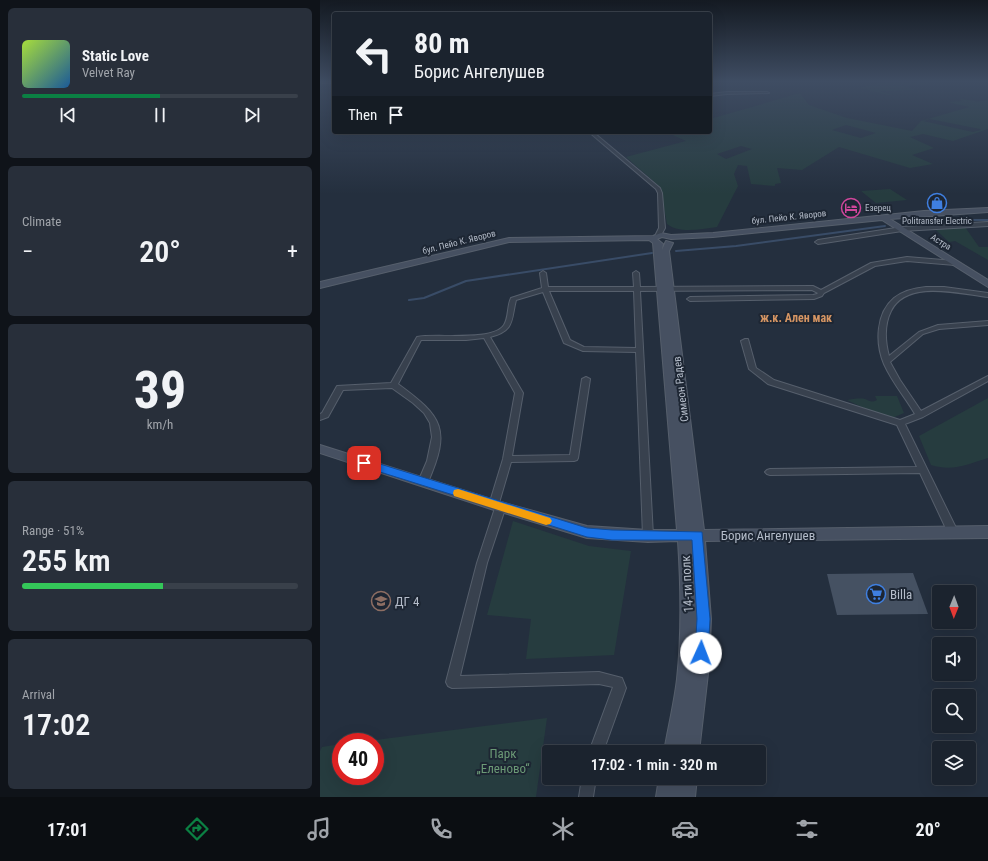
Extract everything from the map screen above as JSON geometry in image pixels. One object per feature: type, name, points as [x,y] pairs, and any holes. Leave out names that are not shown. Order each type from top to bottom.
[{"type":"street","points":[[593,134],[658,188],[660,193],[662,228],[670,239]]},
{"type":"street","name":"бул. Пейо К. Яворов","points":[[320,285],[509,240],[655,240],[883,217],[988,210]]},
{"type":"street","name":"Астра","points":[[883,217],[988,284]]},
{"type":"street","points":[[818,242],[902,229],[988,224]]},
{"type":"street","points":[[655,240],[662,228]]},
{"type":"street","name":"Симеон Радев","points":[[665,289],[665,251],[670,239]]},
{"type":"street","name":"Симеон Радев","points":[[655,240],[665,289],[691,535]]},
{"type":"street","points":[[690,299],[814,296],[820,295],[821,292],[873,264],[907,260],[955,263]]},
{"type":"street","points":[[543,273],[545,289],[567,341],[573,346],[583,349],[640,350]]},
{"type":"street","points":[[636,273],[648,536]]},
{"type":"street","points":[[394,385],[419,338],[487,337],[507,326],[513,299],[545,289],[812,288],[821,292]]},
{"type":"street","points":[[920,415],[887,361],[882,332],[886,312],[894,300],[919,290],[938,290],[988,295]]},
{"type":"street","points":[[887,361],[922,333],[938,327],[988,323]]},
{"type":"street","points":[[487,337],[519,393],[497,506],[452,682],[599,678],[618,682],[620,688],[599,745]]},
{"type":"street","points":[[745,341],[753,369],[772,382],[900,423],[920,415],[988,378]]},
{"type":"street","points":[[507,459],[574,458],[586,379]]},
{"type":"street","points":[[320,417],[325,415],[340,388],[394,385],[423,407],[434,423],[435,443],[432,462],[423,482]]},
{"type":"street","points":[[900,423],[953,532]]},
{"type":"street","name":"Борис Ангелушев","points":[[320,449],[497,506],[587,532],[648,536],[988,532]]},
{"type":"street","points":[[770,472],[923,470]]},
{"type":"street","name":"14-ти полк","points":[[674,745],[685,681],[688,644],[691,535]]},
{"type":"street","name":"14-ти полк","points":[[691,535],[703,619],[701,665],[691,745]]},
{"type":"street","points":[[586,797],[587,785]]},
{"type":"street","points":[[666,797],[668,785]]},
{"type":"street","points":[[685,797],[687,785]]},
{"type":"green space","points":[[712,119],[853,119],[912,131],[921,121],[929,119],[923,121],[973,132],[981,130],[931,119],[988,119],[988,129],[953,141],[923,134],[910,137],[934,148],[912,155],[933,164],[910,168],[839,147],[802,170],[777,168],[781,183],[775,184],[775,186],[751,184],[747,166],[738,165],[734,174],[738,186],[717,227],[697,230],[678,229],[667,224],[660,187],[626,157],[686,141],[670,134],[712,134]],"holes":[[[846,125],[876,133],[861,138],[832,130]],[[741,146],[752,149],[726,159],[717,154]]]},
{"type":"green space","points":[[890,189],[907,200],[876,203],[861,191]]},
{"type":"green space","points":[[965,227],[979,247],[988,247],[988,260],[955,241],[949,242],[936,230]]},
{"type":"green space","points":[[875,396],[897,396],[904,413],[892,418],[870,411],[847,400],[865,399],[873,401],[877,400]]},
{"type":"green space","points":[[988,398],[988,458],[967,465],[946,468],[931,465],[919,436]]},
{"type":"green space","points":[[513,521],[589,546],[631,551],[614,655],[526,659],[531,619],[487,615]]},
{"type":"green space","name":"Парк „Еленово“","points":[[547,718],[543,745],[542,745],[536,797],[320,797],[320,751],[322,747],[332,745],[332,785],[384,785],[384,739]]},
{"type":"building","name":"Billa","points":[[913,573],[928,614],[837,615],[827,574]]},
{"type":"waterway","points":[[911,223],[934,220],[988,220]]},
{"type":"waterway","points":[[676,251],[736,246],[885,226]]},
{"type":"waterway","points":[[409,300],[424,298],[466,281],[652,253]]},
{"type":"slow traffic","points":[[458,493],[546,521]]},
{"type":"place","name":"Politransfer Electric","points":[[937,203]]},
{"type":"place","name":"Езерец","points":[[851,208]]},
{"type":"place","name":"Billa","points":[[876,594]]},
{"type":"place","name":"ДГ 4","points":[[381,601]]},
{"type":"district","name":"ж.к. Ален мак","points":[[796,318]]},
{"type":"route","points":[[364,463],[567,528],[612,535],[698,535],[703,619],[701,653]]}]
